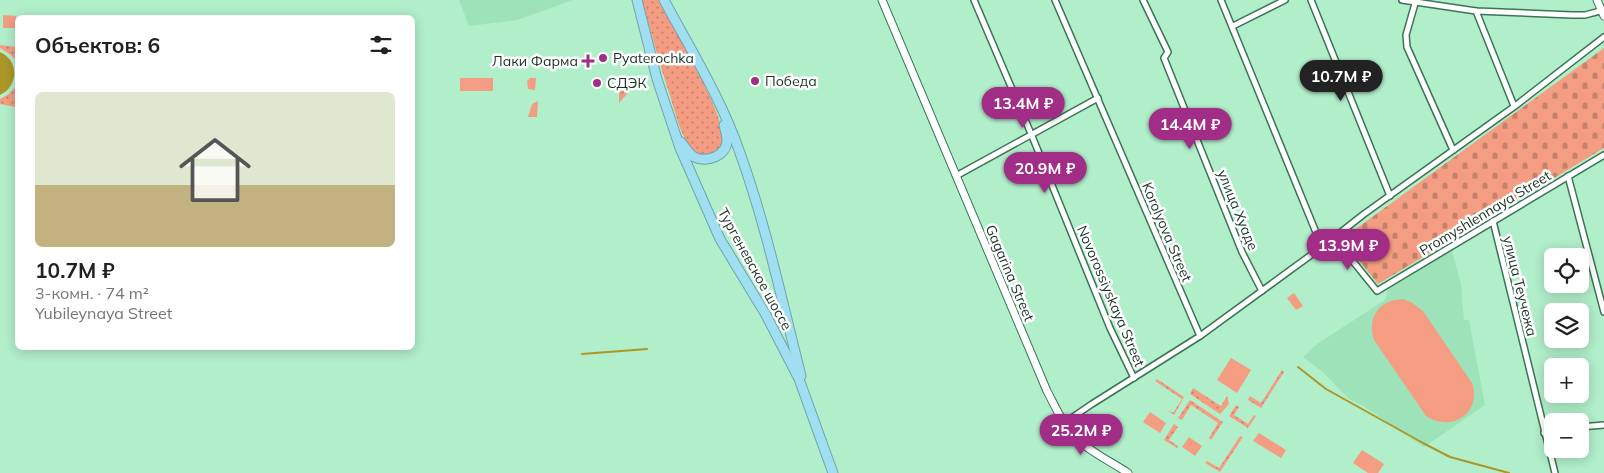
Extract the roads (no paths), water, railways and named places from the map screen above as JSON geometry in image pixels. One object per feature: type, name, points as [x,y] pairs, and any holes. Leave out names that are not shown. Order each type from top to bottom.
[{"type":"highway","name":"Тургеневское шоссе","points":[[637,0],[657,79],[674,131],[696,186],[720,239],[766,315],[801,379]]},
{"type":"highway","name":"Тургеневское шоссе","points":[[664,0],[721,107],[740,152],[761,219],[801,379]]},
{"type":"highway","points":[[674,131],[688,152],[695,157],[704,159],[715,158],[723,151],[727,141],[721,107]]},
{"type":"highway","points":[[801,379],[835,473]]},
{"type":"street","name":"Gagarina Street","points":[[882,0],[1047,391],[1064,423],[1074,436],[1083,444],[1128,473]]},
{"type":"street","name":"Novorossiyskaya Street","points":[[974,0],[1110,328],[1134,378]]},
{"type":"street","name":"Korolyova Street","points":[[1055,0],[1200,336]]},
{"type":"street","name":"улица Хуаде","points":[[1143,0],[1168,52],[1164,58],[1242,252],[1262,291]]},
{"type":"street","points":[[1221,0],[1322,248]]},
{"type":"street","points":[[1232,26],[1285,0]]},
{"type":"street","points":[[1311,0],[1390,196]]},
{"type":"street","points":[[1402,0],[1476,11],[1578,15],[1603,12],[1597,0]]},
{"type":"street","points":[[1416,1],[1406,35],[1407,47],[1453,150]]},
{"type":"street","points":[[1476,11],[1514,106]]},
{"type":"street","points":[[1064,423],[1200,336],[1514,106],[1604,37]]},
{"type":"street","points":[[956,176],[1032,136],[1098,98]]},
{"type":"street","name":"Promyshlennaya Street","points":[[1334,238],[1377,291],[1604,154]]},
{"type":"street","points":[[1568,176],[1604,312]]},
{"type":"street","name":"улица Теучежа","points":[[1493,221],[1544,433]]},
{"type":"street","points":[[1589,426],[1604,425]]},
{"type":"street","name":"улица Теучежа","points":[[1551,458],[1555,473]]},
{"type":"waterway","points":[[582,354],[647,349]]},
{"type":"waterway","points":[[1298,367],[1326,389],[1450,457],[1509,473]]},
{"type":"place","name":"Pyaterochka","points":[[603,58]]},
{"type":"place","name":"Лаки Фарма","points":[[588,61]]},
{"type":"place","name":"Победа","points":[[755,81]]},
{"type":"place","name":"СДЭК","points":[[597,83]]}]
